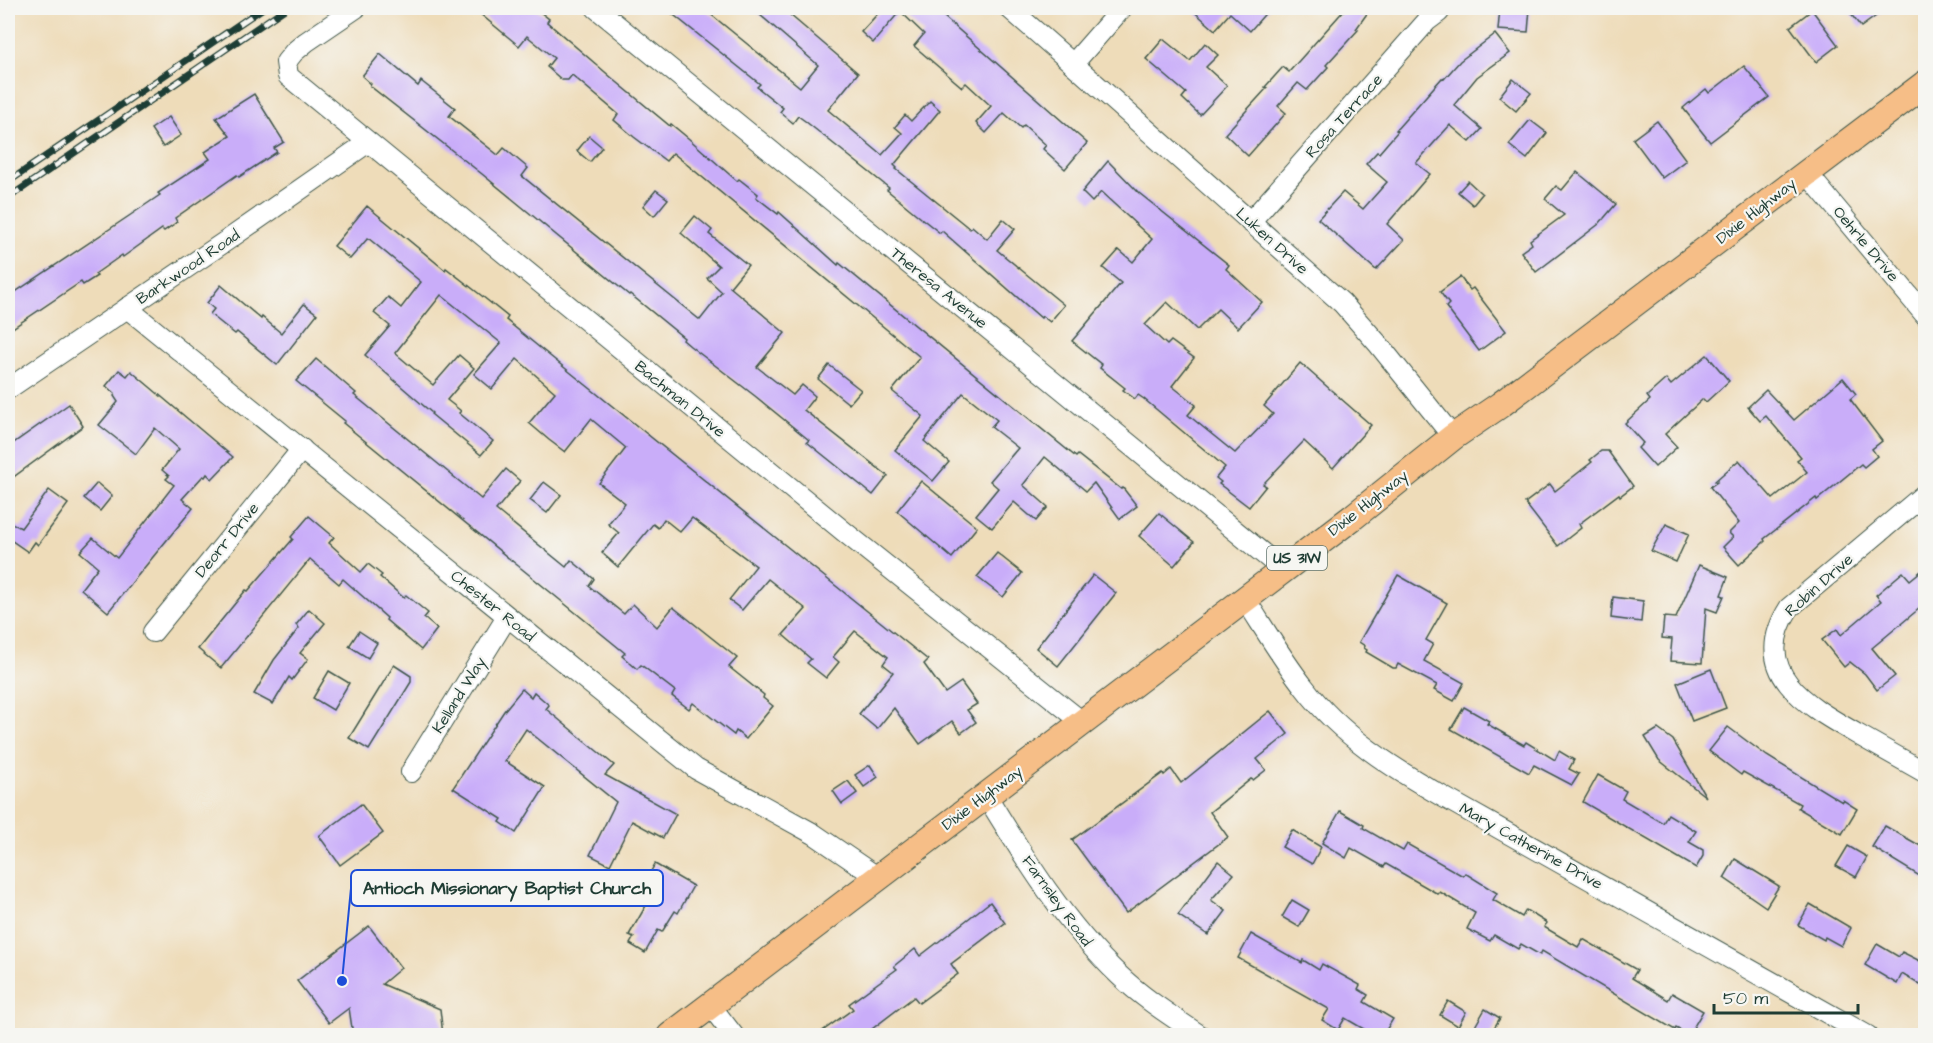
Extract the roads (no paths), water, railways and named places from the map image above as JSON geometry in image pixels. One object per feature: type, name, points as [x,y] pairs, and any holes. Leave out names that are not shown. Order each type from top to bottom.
[{"type":"main road","name":"Dixie Highway","points":[[670,1035],[1081,721],[1353,517],[1453,436],[1500,405],[1926,83]]},
{"type":"street","name":"Bachman Drive","points":[[356,8],[294,52],[286,62],[288,76],[300,88],[847,534],[1081,721]]},
{"type":"street","name":"Theresa Avenue","points":[[596,8],[1282,569]]},
{"type":"street","name":"Luken Drive","points":[[1009,8],[1355,316],[1453,436]]},
{"type":"street","points":[[1073,64],[1122,8]]},
{"type":"street","name":"Rosa Terrace","points":[[1250,222],[1427,21],[1439,12]]},
{"type":"street","name":"Barkwood Road","points":[[8,389],[367,143]]},
{"type":"street","name":"Oehrle Drive","points":[[1806,172],[1926,316]]},
{"type":"street","name":"Chester Road","points":[[127,308],[696,770],[814,834],[878,877]]},
{"type":"street","name":"Deorr Drive","points":[[153,632],[302,449]]},
{"type":"street","name":"Robin Drive","points":[[1926,493],[1789,608],[1780,622],[1776,635],[1776,655],[1780,669],[1791,689],[1814,709],[1926,773]]},
{"type":"street","name":"Mary Catherine Drive","points":[[1245,599],[1304,688],[1339,725],[1362,745],[1437,794],[1868,1035]]},
{"type":"street","name":"Kelland Way","points":[[411,772],[507,617]]},
{"type":"street","name":"Farnsley Road","points":[[986,795],[1065,916],[1087,942],[1142,995],[1202,1035]]},
{"type":"street","points":[[710,1005],[734,1035]]},
{"type":"railway","points":[[8,182],[263,8]]},
{"type":"railway","points":[[8,198],[286,8]]},
{"type":"place","name":"Antioch Missionary Baptist Church","points":[[342,981]]}]
